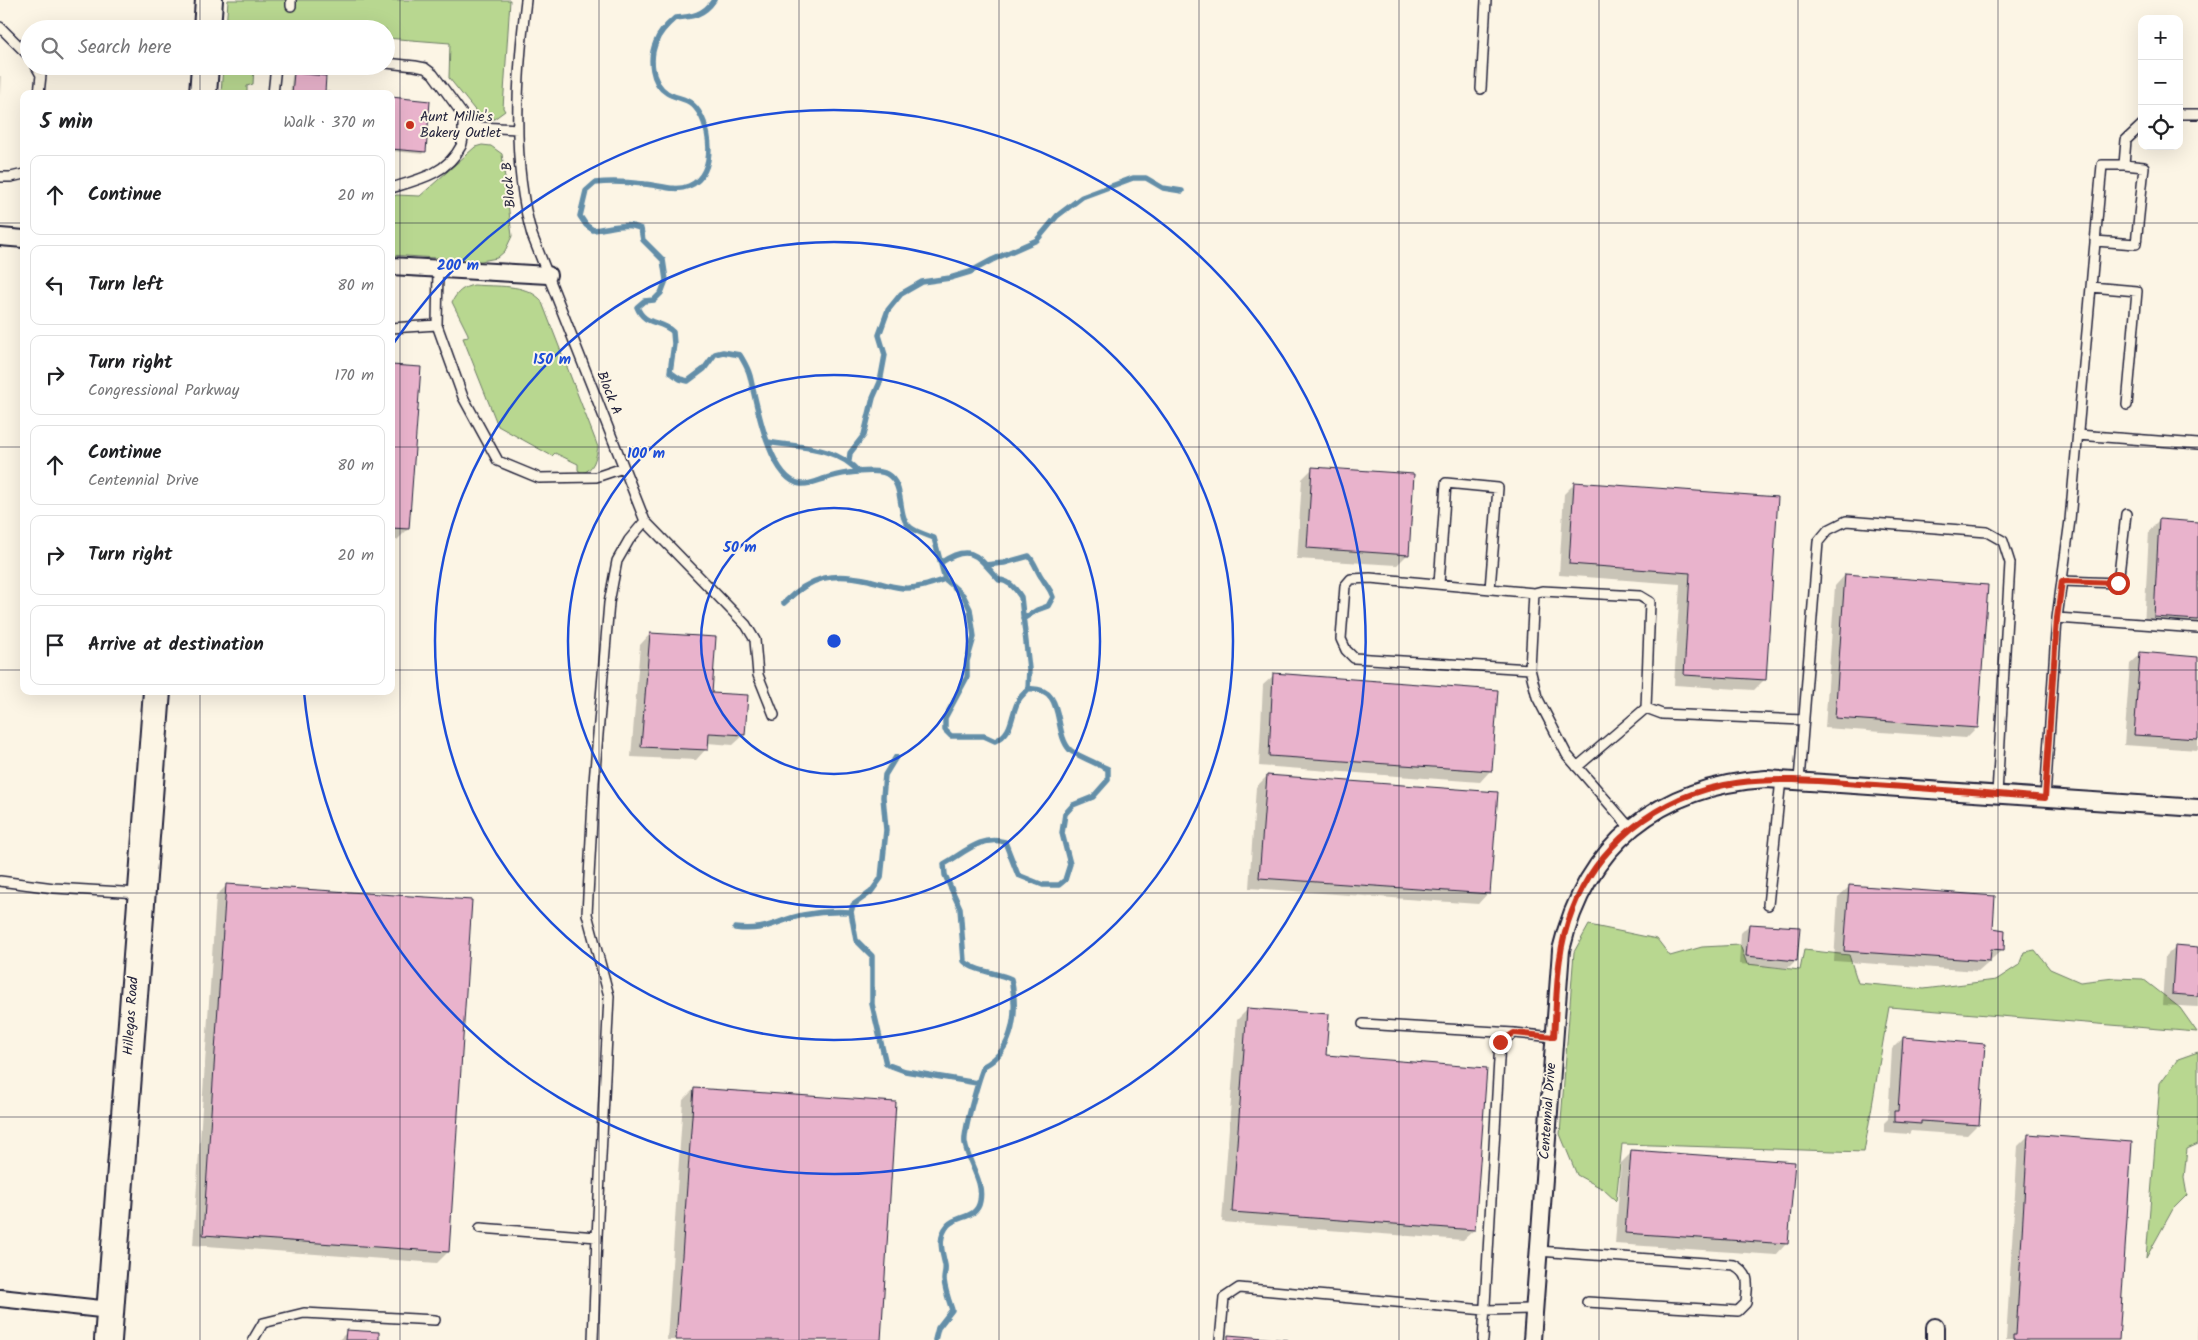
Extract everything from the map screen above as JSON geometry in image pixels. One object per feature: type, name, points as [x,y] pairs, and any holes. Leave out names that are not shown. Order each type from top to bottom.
[{"type":"main road","points":[[208,20],[209,0]]},
{"type":"main road","points":[[203,90],[204,75]]},
{"type":"main road","name":"Hillegas Road","points":[[108,1340],[140,893],[157,695]]},
{"type":"street","points":[[0,237],[20,238]]},
{"type":"street","points":[[395,266],[548,274]]},
{"type":"street","name":"Centennial Drive","points":[[1532,1340],[1561,950],[1572,910],[1592,873],[1603,856],[1625,834],[1666,804],[1706,788],[1747,780],[1800,780],[2198,808]]},
{"type":"street","points":[[0,1298],[110,1310]]},
{"type":"lane","name":"Block B","points":[[526,0],[519,85],[518,130],[525,210],[532,234],[548,274]]},
{"type":"lane","points":[[1481,89],[1486,0]]},
{"type":"lane","points":[[0,27],[20,47]]},
{"type":"lane","points":[[395,64],[425,68],[433,74],[463,115],[461,146],[439,170],[421,180],[395,187]]},
{"type":"lane","points":[[39,90],[41,75]]},
{"type":"lane","points":[[274,90],[275,75]]},
{"type":"lane","points":[[2183,114],[2198,114]]},
{"type":"lane","points":[[463,126],[518,130]]},
{"type":"lane","points":[[2124,164],[2126,140],[2138,129]]},
{"type":"lane","points":[[2045,798],[2057,618],[2070,520],[2078,435],[2095,241],[2102,165],[2124,164],[2144,167],[2136,244],[2095,241]]},
{"type":"lane","points":[[0,177],[20,175]]},
{"type":"lane","points":[[438,269],[437,325],[463,397],[498,461],[539,478],[596,477],[623,468]]},
{"type":"lane","name":"Block A","points":[[548,274],[645,521]]},
{"type":"lane","points":[[2091,287],[2137,291],[2127,405]]},
{"type":"lane","points":[[395,328],[437,325]]},
{"type":"lane","points":[[2078,435],[2198,444]]},
{"type":"lane","points":[[1439,584],[1446,483],[1498,488],[1490,589]]},
{"type":"lane","points":[[2062,581],[2118,583],[2126,514]]},
{"type":"lane","points":[[593,1340],[609,996],[587,914],[594,782],[609,603],[617,561],[629,540],[645,521],[746,626],[755,640],[758,675],[774,716]]},
{"type":"lane","points":[[1800,780],[1818,542],[1828,530],[1846,521],[1987,532],[2003,541],[2010,563],[1997,794]]},
{"type":"lane","points":[[1530,670],[1354,658],[1346,650],[1341,639],[1345,586],[1352,579],[1370,578],[1534,593],[1542,591],[1640,596],[1650,602],[1646,708],[1577,767]]},
{"type":"lane","points":[[1534,593],[1530,670],[1537,697],[1567,756],[1625,834]]},
{"type":"lane","points":[[2057,618],[2198,628]]},
{"type":"lane","points":[[1646,708],[1662,714],[1804,720]]},
{"type":"lane","points":[[1768,904],[1780,779]]},
{"type":"lane","points":[[0,881],[54,888],[140,893]]},
{"type":"lane","points":[[1363,1024],[1554,1037]]},
{"type":"lane","points":[[1483,1340],[1500,1042],[1514,1033]]},
{"type":"lane","points":[[480,1228],[597,1237]]},
{"type":"lane","points":[[1538,1251],[1734,1264],[1744,1270],[1748,1279],[1746,1303],[1738,1312],[1587,1302]]},
{"type":"lane","points":[[1220,1340],[1224,1298],[1239,1288],[1485,1310],[1534,1309]]},
{"type":"lane","points":[[253,1340],[263,1323],[304,1313],[434,1320]]},
{"type":"green space","points":[[228,0],[510,0],[503,108],[505,111],[494,119],[482,119],[449,78],[450,43],[395,39],[395,20],[227,20]]},
{"type":"green space","points":[[222,75],[254,75],[253,84],[247,86],[247,90],[221,90]]},
{"type":"green space","points":[[482,145],[491,146],[502,154],[512,236],[505,251],[497,258],[481,261],[395,255],[395,196],[420,196],[475,147]]},
{"type":"green space","points":[[474,285],[519,288],[541,300],[598,447],[594,463],[586,471],[582,473],[578,470],[578,464],[555,453],[552,456],[498,426],[463,338],[468,337],[468,334],[452,302],[461,290]]},
{"type":"green space","points":[[1589,925],[1657,939],[1670,956],[1702,947],[1740,945],[1747,964],[1800,970],[1804,950],[1849,955],[1858,983],[1924,989],[1996,980],[2019,965],[2024,952],[2035,950],[2050,969],[2080,982],[2114,978],[2143,979],[2180,1008],[2197,1032],[1889,1007],[1864,1152],[1622,1144],[1616,1201],[1603,1189],[1577,1175],[1560,1134],[1574,952]]},
{"type":"green space","points":[[2198,1052],[2198,1144],[2187,1149],[2184,1178],[2187,1195],[2173,1209],[2146,1258],[2160,1083],[2178,1059]]},
{"type":"building","points":[[294,75],[326,76],[325,90],[292,90]]},
{"type":"building","name":"Aunt Millie's Bakery Outlet","points":[[395,97],[430,101],[426,152],[395,149]]},
{"type":"building","points":[[395,365],[421,367],[409,529],[395,528]]},
{"type":"building","points":[[1312,467],[1414,474],[1409,555],[1307,548]]},
{"type":"building","points":[[1574,482],[1778,497],[1766,680],[1684,675],[1690,573],[1569,564]]},
{"type":"building","points":[[2159,519],[2198,522],[2198,620],[2154,617]]},
{"type":"building","points":[[1845,574],[1988,585],[1978,728],[1835,718]]},
{"type":"building","points":[[650,633],[716,637],[712,693],[748,695],[745,735],[709,733],[708,750],[641,747]]},
{"type":"building","points":[[2140,652],[2198,657],[2198,739],[2134,735]]},
{"type":"building","points":[[1273,673],[1498,690],[1492,771],[1269,756]]},
{"type":"building","points":[[1267,775],[1498,792],[1490,894],[1259,878]]},
{"type":"building","points":[[226,884],[472,900],[449,1252],[203,1235]]},
{"type":"building","points":[[1849,885],[1995,896],[1993,928],[2005,930],[2004,950],[1991,949],[1990,961],[1844,951]]},
{"type":"building","points":[[1749,924],[1800,927],[1797,961],[1746,956]]},
{"type":"building","points":[[2175,945],[2198,947],[2198,996],[2172,994]]},
{"type":"building","points":[[1247,1008],[1329,1014],[1326,1055],[1487,1068],[1475,1230],[1232,1212]]},
{"type":"building","points":[[1903,1037],[1985,1044],[1979,1125],[1921,1121],[1921,1124],[1894,1122],[1894,1111],[1898,1111]]},
{"type":"building","points":[[694,1088],[896,1102],[881,1340],[676,1340]]},
{"type":"building","points":[[2028,1134],[2132,1142],[2119,1340],[2013,1340],[2013,1335],[2016,1335]]},
{"type":"building","points":[[1631,1150],[1795,1162],[1788,1244],[1625,1233]]},
{"type":"building","points":[[346,1330],[379,1332],[379,1340],[345,1340]]},
{"type":"building","points":[[1228,1335],[1288,1340],[1228,1340]]},
{"type":"waterway","points":[[714,0],[702,12],[672,20],[657,39],[652,63],[655,77],[662,89],[670,95],[692,104],[704,122],[709,147],[705,171],[698,180],[683,188],[626,182],[595,183],[586,191],[580,216],[586,225],[593,230],[623,226],[641,229],[643,240],[663,260],[666,280],[661,293],[654,300],[644,301],[637,307],[644,318],[663,325],[673,332],[674,344],[670,372],[680,379],[688,381],[704,369],[715,354],[723,352],[740,355],[749,373],[760,420],[772,455],[780,469],[790,479],[805,484],[843,474],[868,471],[882,472],[893,479],[897,485],[906,522],[915,530],[934,538],[945,579],[963,595],[970,609],[974,637],[967,661],[967,677],[945,718],[945,730],[951,736],[984,736],[995,741],[1006,733],[1017,704],[1028,689],[1040,690],[1054,702],[1061,732],[1070,750],[1108,769],[1108,780],[1093,797],[1073,805],[1065,814],[1062,833],[1070,864],[1065,880],[1059,885],[1043,885],[1018,875],[1005,842],[996,840],[973,846],[944,864],[945,875],[960,908],[964,961],[980,970],[1011,979],[1014,1015],[1012,1028],[1002,1050],[984,1066],[969,1117],[965,1143],[980,1186],[980,1201],[975,1211],[952,1222],[942,1235],[941,1245],[945,1267],[944,1280],[952,1310],[938,1328],[935,1340]]},
{"type":"waterway","points":[[849,461],[850,453],[864,435],[873,398],[880,382],[885,355],[879,335],[888,310],[901,294],[922,282],[950,278],[970,272],[1037,240],[1057,216],[1082,197],[1133,178],[1146,178],[1163,188],[1182,191]]},
{"type":"waterway","points":[[768,442],[817,449],[850,463],[859,472]]},
{"type":"waterway","points":[[942,562],[961,553],[974,555],[999,580],[1009,583],[1019,594],[1021,597],[1029,669],[1028,689]]},
{"type":"waterway","points":[[985,565],[1004,563],[1029,556],[1053,597],[1048,606],[1037,610],[1023,619]]},
{"type":"waterway","points":[[784,603],[803,587],[823,578],[844,576],[903,588],[919,587],[945,579]]},
{"type":"waterway","points":[[896,757],[885,775],[883,797],[886,830],[881,878],[871,892],[853,905],[851,912],[856,940],[872,956],[872,1004],[886,1064],[905,1071],[977,1083]]},
{"type":"waterway","points":[[735,928],[763,927],[793,917],[815,913],[851,912]]},
{"type":"place","name":"Aunt Millie's Bakery Outlet","points":[[410,125]]},
{"type":"route","points":[[1500,1042],[1514,1033],[1554,1037],[1561,950],[1572,910],[1581,891],[1603,856],[1620,839],[1666,804],[1686,795],[1706,788],[1747,780],[1780,779],[2045,798],[2057,618],[2062,581],[2118,583]]}]
